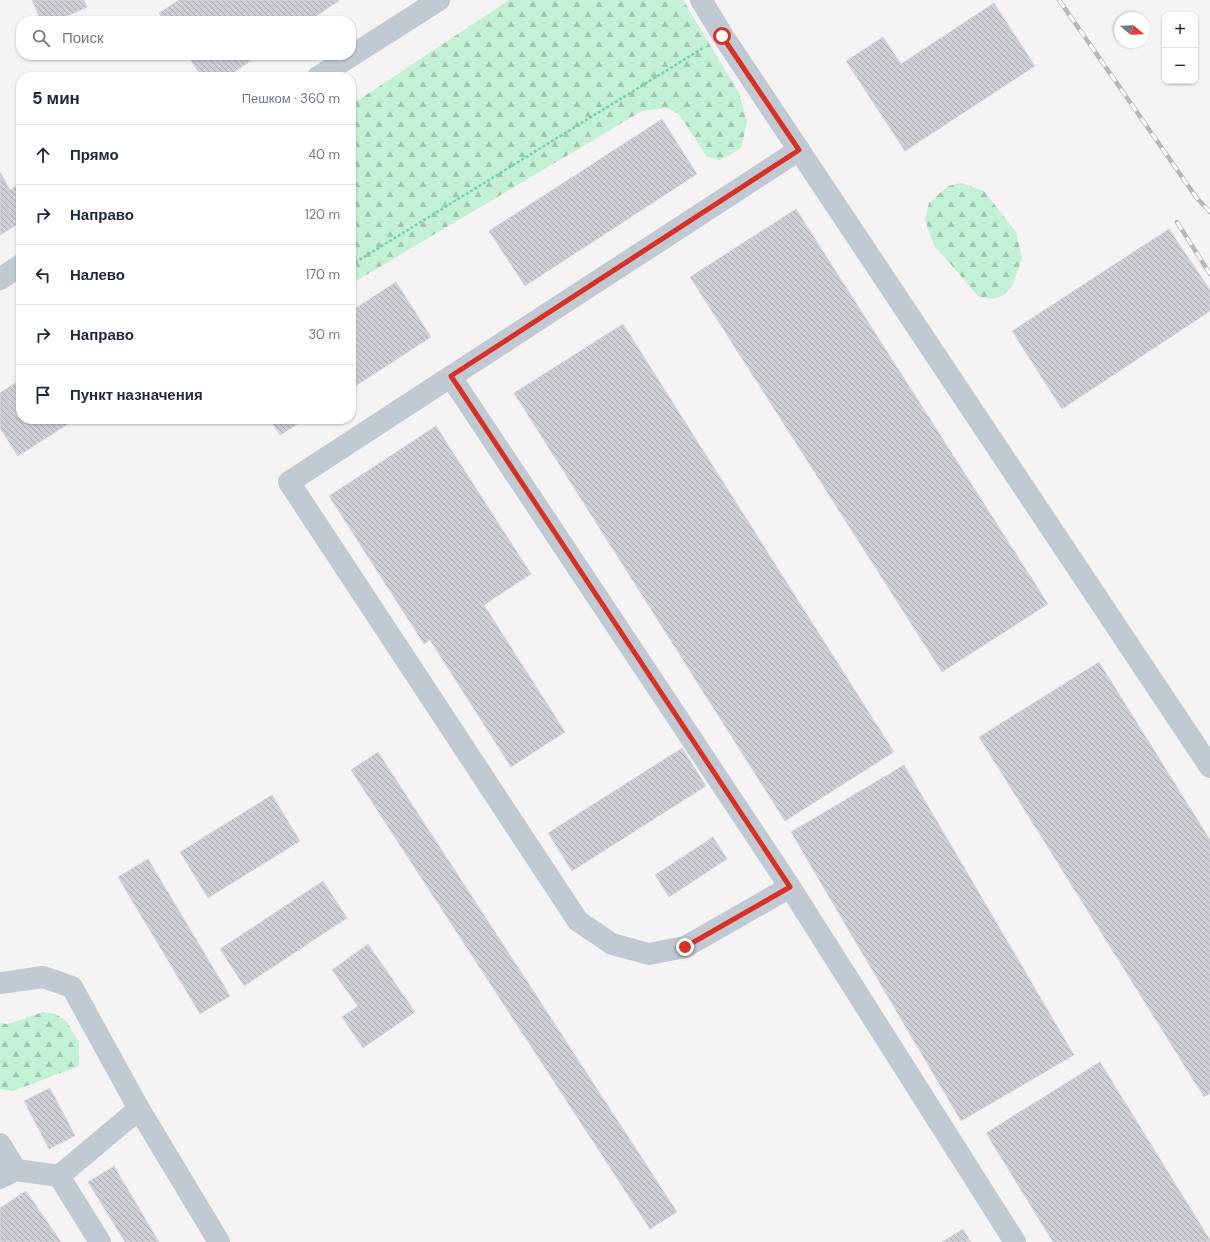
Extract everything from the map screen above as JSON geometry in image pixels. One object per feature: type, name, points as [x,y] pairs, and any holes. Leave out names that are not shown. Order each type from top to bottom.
[{"type":"street","points":[[356,53],[439,0]]},
{"type":"street","points":[[701,0],[722,36],[1210,767]]},
{"type":"street","points":[[326,72],[345,60]]},
{"type":"street","points":[[790,887],[685,947],[649,954],[612,944],[578,920],[289,482],[799,150]]},
{"type":"street","points":[[0,277],[16,268]]},
{"type":"street","points":[[451,376],[790,887],[1015,1242]]},
{"type":"street","points":[[0,983],[43,978],[72,987],[139,1109],[219,1242]]},
{"type":"street","points":[[0,1144],[8,1174],[59,1176],[139,1109]]},
{"type":"street","points":[[59,1176],[100,1242]]},
{"type":"path","points":[[356,262],[722,36]]},
{"type":"green space","points":[[509,0],[683,0],[739,93],[747,122],[741,148],[720,160],[707,157],[679,114],[667,108],[642,111],[356,281],[356,102]]},
{"type":"green space","points":[[961,183],[984,191],[1016,232],[1022,258],[1012,287],[1002,296],[991,299],[978,296],[934,245],[925,220],[929,203],[948,186]]},
{"type":"green space","points":[[43,1012],[56,1014],[66,1021],[79,1042],[79,1066],[13,1091],[0,1089],[0,1023],[8,1024]]},
{"type":"building","points":[[32,0],[84,0],[87,7],[67,16],[39,16]]},
{"type":"building","points":[[179,0],[340,0],[316,16],[161,16],[159,13]]},
{"type":"building","points":[[994,3],[1035,66],[905,151],[846,61],[883,37],[901,64]]},
{"type":"building","points":[[190,60],[252,60],[234,72],[199,72]]},
{"type":"building","points":[[662,119],[697,174],[525,286],[489,231]]},
{"type":"building","points":[[0,172],[10,190],[16,186],[16,225],[0,235]]},
{"type":"building","points":[[796,209],[1048,604],[942,672],[690,277]]},
{"type":"building","points":[[1169,229],[1210,290],[1210,311],[1062,409],[1012,331]]},
{"type":"building","points":[[396,282],[431,337],[356,386],[356,308]]},
{"type":"building","points":[[623,324],[894,752],[785,821],[514,393]]},
{"type":"building","points":[[16,382],[16,424],[68,424],[18,456],[0,428],[0,393]]},
{"type":"building","points":[[273,424],[297,424],[280,435]]},
{"type":"building","points":[[436,426],[531,574],[484,605],[565,732],[511,767],[430,640],[424,644],[329,496]]},
{"type":"building","points":[[1099,662],[1210,840],[1210,1093],[1204,1097],[979,737]]},
{"type":"building","points":[[682,748],[706,786],[572,871],[548,833]]},
{"type":"building","points":[[378,752],[677,1212],[650,1229],[351,770]]},
{"type":"building","points":[[904,765],[1074,1055],[961,1121],[791,832]]},
{"type":"building","points":[[272,795],[300,841],[208,898],[180,852]]},
{"type":"building","points":[[713,837],[727,859],[669,897],[655,875]]},
{"type":"building","points":[[148,859],[230,996],[200,1014],[118,877]]},
{"type":"building","points":[[323,881],[347,918],[244,986],[220,949]]},
{"type":"building","points":[[368,944],[415,1012],[363,1048],[342,1017],[358,1006],[332,970]]},
{"type":"building","points":[[1100,1062],[1210,1242],[1053,1242],[986,1133]]},
{"type":"building","points":[[50,1088],[75,1136],[49,1149],[24,1101]]},
{"type":"building","points":[[114,1166],[159,1242],[125,1242],[88,1182]]},
{"type":"building","points":[[26,1191],[61,1242],[0,1242],[0,1208]]},
{"type":"building","points":[[963,1229],[971,1242],[942,1242]]},
{"type":"railway","points":[[1059,0],[1196,197],[1210,212]]},
{"type":"railway","points":[[1177,222],[1210,274]]},
{"type":"route","points":[[685,947],[790,887],[451,376],[799,150],[722,36]]}]
